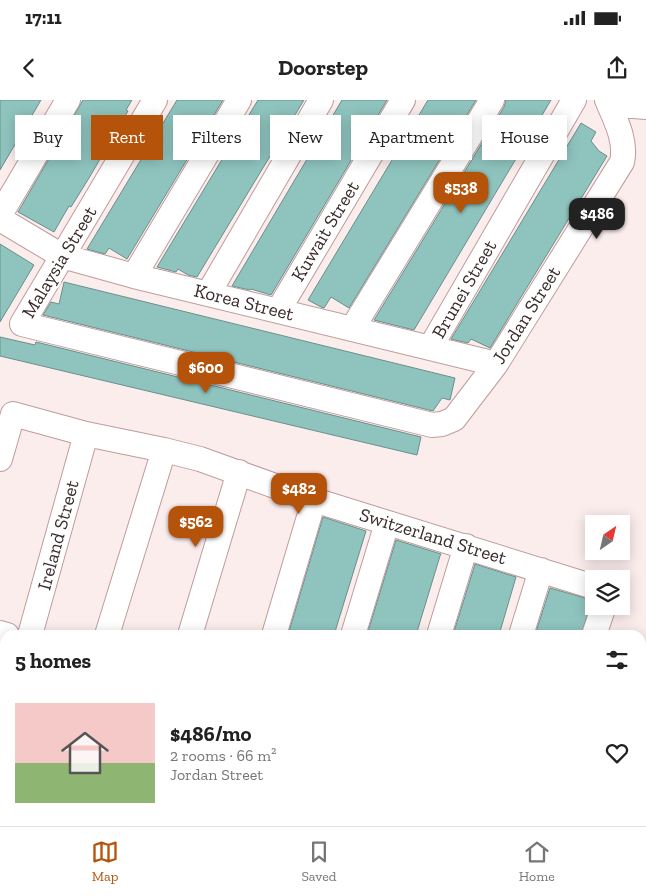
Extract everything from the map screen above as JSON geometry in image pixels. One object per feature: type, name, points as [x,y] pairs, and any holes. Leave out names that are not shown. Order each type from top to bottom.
[{"type":"street","points":[[0,217],[68,100]]},
{"type":"street","name":"Malaysia Street","points":[[156,100],[22,324],[432,425],[442,424],[454,419]]},
{"type":"street","points":[[134,276],[239,100]]},
{"type":"street","points":[[208,294],[321,100]]},
{"type":"street","name":"Kuwait Street","points":[[278,311],[403,100]]},
{"type":"street","points":[[352,329],[492,100]]},
{"type":"street","name":"Brunei Street","points":[[430,348],[574,100]]},
{"type":"street","points":[[608,102],[644,107]]},
{"type":"street","name":"Jordan Street","points":[[454,419],[496,364],[622,162],[624,153],[623,142],[608,102]]},
{"type":"street","name":"Korea Street","points":[[0,217],[62,256],[134,276],[496,364]]},
{"type":"street","name":"Switzerland Street","points":[[0,459],[13,414],[86,434],[164,450],[240,472],[314,500],[585,584]]},
{"type":"street","name":"Ireland Street","points":[[31,630],[86,434]]},
{"type":"street","points":[[109,630],[164,450]]},
{"type":"street","points":[[192,630],[240,472]]},
{"type":"street","points":[[275,630],[314,500]]},
{"type":"street","points":[[355,630],[387,523]]},
{"type":"street","points":[[441,630],[466,546]]},
{"type":"street","points":[[523,630],[542,570]]},
{"type":"street","points":[[596,630],[601,615]]},
{"type":"building","points":[[0,100],[41,100],[32,115],[15,115],[15,144],[0,170]]},
{"type":"building","points":[[83,100],[132,100],[126,110],[128,111],[126,115],[91,115],[91,160],[99,160],[54,232],[18,212],[48,160],[81,160],[81,115],[74,115]]},
{"type":"building","points":[[177,100],[223,100],[214,115],[173,115],[173,160],[187,160],[127,259],[109,248],[105,254],[87,249],[141,160],[163,160],[163,123]]},
{"type":"building","points":[[258,100],[304,100],[295,115],[270,115],[270,156],[197,277],[188,275],[178,269],[176,272],[157,267],[222,160],[260,160],[260,115],[249,115]]},
{"type":"building","points":[[342,100],[387,100],[378,115],[351,115],[351,160],[271,295],[232,286],[307,160],[341,160],[341,115],[333,115]]},
{"type":"building","points":[[428,100],[476,100],[467,115],[419,115]]},
{"type":"building","points":[[506,100],[551,100],[542,115],[499,115]]},
{"type":"building","points":[[581,123],[596,132],[591,141],[599,151],[607,156],[490,348],[471,339],[468,343],[451,339],[559,160],[567,160],[567,146]]},
{"type":"building","points":[[482,143],[482,160],[515,160],[414,330],[374,320],[472,160]]},
{"type":"building","points":[[392,160],[439,160],[349,308],[331,297],[324,308],[308,300]]},
{"type":"building","points":[[0,244],[34,265],[0,322]]},
{"type":"building","points":[[64,282],[455,378],[450,400],[442,398],[433,411],[43,315],[51,302],[59,304]]},
{"type":"building","points":[[0,337],[35,345],[36,342],[421,437],[417,455],[0,356]]},
{"type":"building","points":[[323,517],[366,531],[336,630],[289,630]]},
{"type":"building","points":[[396,540],[441,554],[418,630],[369,630]]},
{"type":"building","points":[[475,564],[516,577],[500,630],[455,630]]},
{"type":"building","points":[[550,588],[585,598],[585,615],[587,615],[583,630],[537,630]]}]
